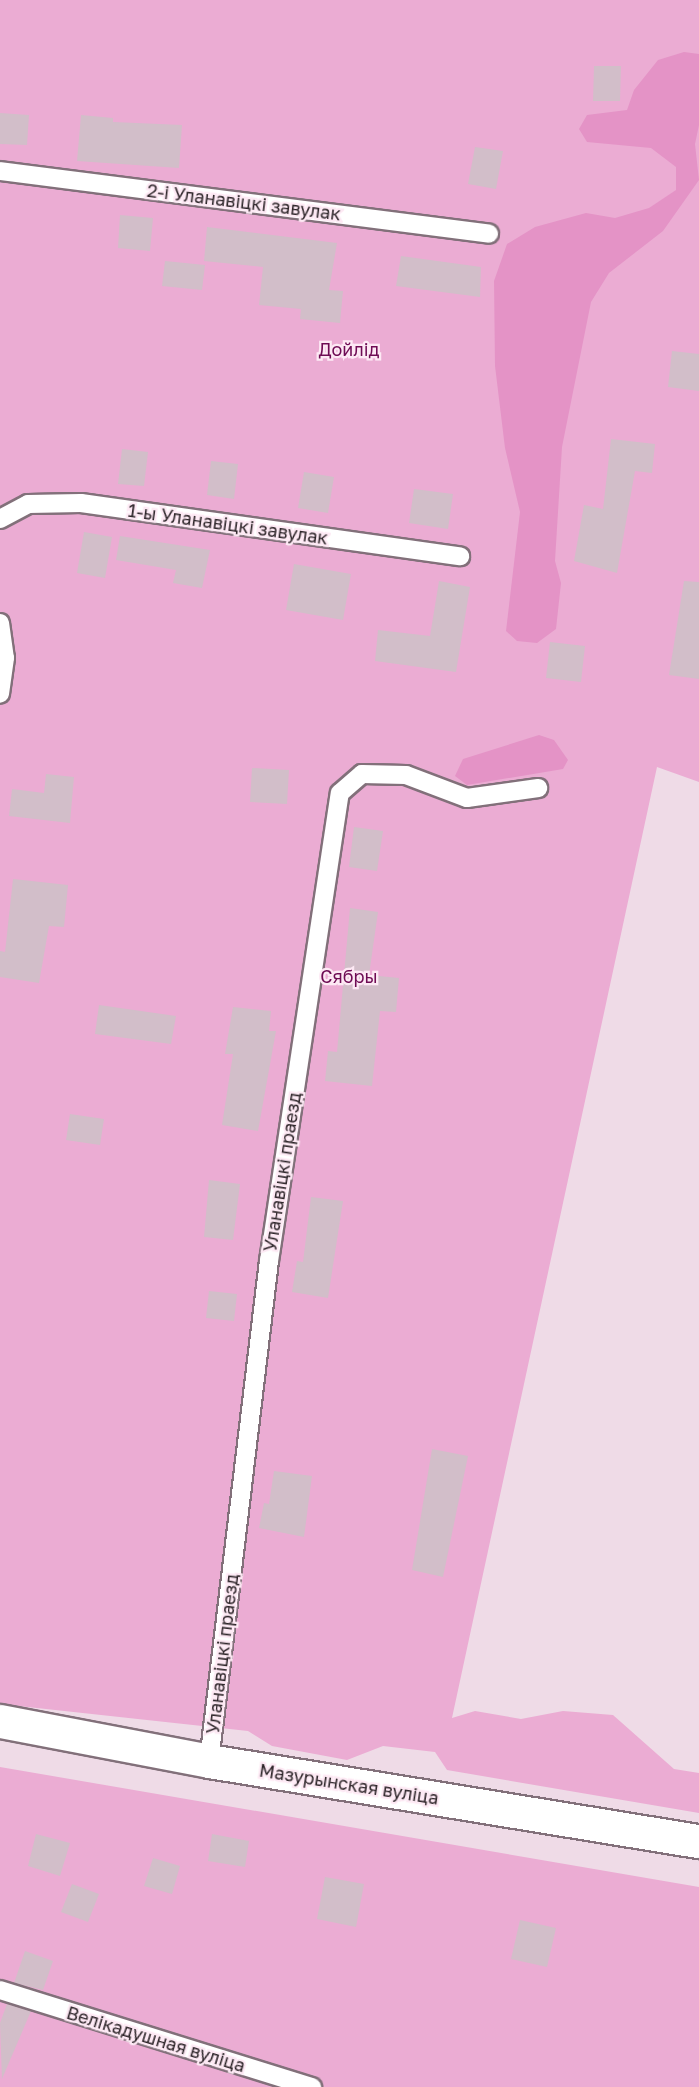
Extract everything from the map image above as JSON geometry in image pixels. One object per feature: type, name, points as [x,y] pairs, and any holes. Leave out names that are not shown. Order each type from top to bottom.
[{"type":"street","name":"Мазурынская вуліца","points":[[0,1721],[209,1761],[699,1841]]},
{"type":"lane","name":"2-і Уланавіцкі завулак","points":[[0,171],[489,234]]},
{"type":"lane","name":"1-ы Уланавіцкі завулак","points":[[0,519],[28,504],[81,503],[460,556]]},
{"type":"lane","points":[[0,623],[5,658],[0,694]]},
{"type":"lane","name":"Уланавіцкі праезд","points":[[209,1761],[269,1261],[340,793],[362,774],[406,776],[467,798],[538,788]]},
{"type":"lane","name":"Велікадушная вуліца","points":[[0,1990],[312,2087]]},
{"type":"green space","points":[[0,0],[699,0],[699,782],[657,767],[452,1718],[475,1711],[521,1719],[563,1711],[613,1715],[674,1769],[699,1773],[699,1813],[447,1770],[435,1752],[383,1746],[347,1760],[272,1746],[248,1731],[0,1704]]},
{"type":"green space","points":[[0,1767],[699,1887],[699,2087],[0,2087]]},
{"type":"shaded area","points":[[684,52],[699,54],[699,125],[695,144],[699,180],[663,231],[609,273],[591,302],[562,447],[555,561],[561,583],[556,629],[537,643],[517,641],[506,631],[520,512],[505,448],[495,366],[494,281],[507,244],[535,227],[586,213],[615,218],[649,208],[676,190],[676,167],[651,148],[587,142],[579,129],[587,115],[627,110],[634,90],[658,60]]},
{"type":"shaded area","points":[[539,735],[554,740],[568,760],[563,769],[467,785],[455,776],[463,759]]},
{"type":"building","points":[[594,66],[621,66],[620,101],[593,101]]},
{"type":"building","points":[[0,113],[29,115],[27,145],[0,144]]},
{"type":"building","points":[[81,115],[113,118],[113,122],[182,125],[179,168],[77,161]]},
{"type":"building","points":[[475,147],[503,151],[496,189],[468,184]]},
{"type":"building","points":[[120,215],[153,218],[150,251],[118,248]]},
{"type":"building","points":[[207,227],[337,243],[329,290],[343,291],[340,323],[300,319],[301,309],[259,305],[263,267],[204,261]]},
{"type":"building","points":[[401,256],[481,267],[480,297],[396,286]]},
{"type":"building","points":[[165,261],[205,265],[202,290],[162,286]]},
{"type":"building","points":[[672,351],[699,354],[699,391],[668,387]]},
{"type":"building","points":[[611,439],[655,444],[652,473],[635,471],[617,573],[574,561],[584,505],[603,509]]},
{"type":"building","points":[[122,449],[148,452],[144,486],[118,484]]},
{"type":"building","points":[[211,461],[238,464],[234,499],[207,495]]},
{"type":"building","points":[[304,472],[334,477],[328,513],[298,508]]},
{"type":"building","points":[[414,489],[453,494],[448,529],[409,523]]},
{"type":"building","points":[[84,532],[112,537],[105,578],[77,573]]},
{"type":"building","points":[[120,536],[210,550],[202,588],[173,583],[176,570],[116,560]]},
{"type":"building","points":[[294,564],[351,574],[343,620],[286,610]]},
{"type":"building","points":[[439,581],[470,587],[456,672],[375,661],[378,630],[430,636]]},
{"type":"building","points":[[684,581],[699,582],[699,679],[669,675]]},
{"type":"building","points":[[550,642],[585,646],[581,682],[546,678]]},
{"type":"building","points":[[252,768],[289,770],[287,804],[250,802]]},
{"type":"building","points":[[46,774],[74,777],[70,823],[9,816],[12,789],[44,793]]},
{"type":"building","points":[[354,827],[383,831],[377,871],[349,867]]},
{"type":"building","points":[[13,879],[68,885],[64,927],[49,926],[39,983],[0,977],[0,951],[5,952]]},
{"type":"building","points":[[350,908],[378,912],[369,975],[399,978],[396,1012],[380,1011],[372,1086],[325,1081],[328,1051],[337,1052]]},
{"type":"building","points":[[99,1005],[176,1016],[171,1044],[95,1034]]},
{"type":"building","points":[[233,1007],[271,1011],[269,1031],[276,1031],[258,1131],[222,1125],[233,1054],[225,1054]]},
{"type":"building","points":[[70,1114],[104,1119],[100,1145],[66,1140]]},
{"type":"building","points":[[209,1180],[240,1184],[233,1240],[204,1237]]},
{"type":"building","points":[[311,1197],[343,1201],[328,1298],[292,1292],[297,1261],[303,1262]]},
{"type":"building","points":[[209,1291],[237,1294],[234,1321],[206,1318]]},
{"type":"building","points":[[432,1449],[468,1456],[443,1577],[412,1570]]},
{"type":"building","points":[[274,1471],[312,1476],[304,1537],[259,1528],[264,1503],[269,1504]]},
{"type":"building","points":[[36,1834],[70,1843],[60,1876],[28,1866]]},
{"type":"building","points":[[212,1834],[249,1841],[245,1867],[208,1861]]},
{"type":"building","points":[[153,1858],[180,1866],[172,1894],[144,1886]]},
{"type":"building","points":[[325,1877],[364,1884],[356,1927],[317,1919]]},
{"type":"building","points":[[72,1884],[99,1894],[88,1922],[61,1912]]},
{"type":"building","points":[[520,1920],[556,1928],[547,1967],[511,1959]]},
{"type":"building","points":[[25,1951],[53,1961],[43,1990],[14,1983]]},
{"type":"building","points":[[7,2004],[31,2011],[2,2079],[0,2023]]},
{"type":"park label","name":"Дойлід","points":[[349,349]]},
{"type":"park label","name":"Сябры","points":[[349,976]]}]
